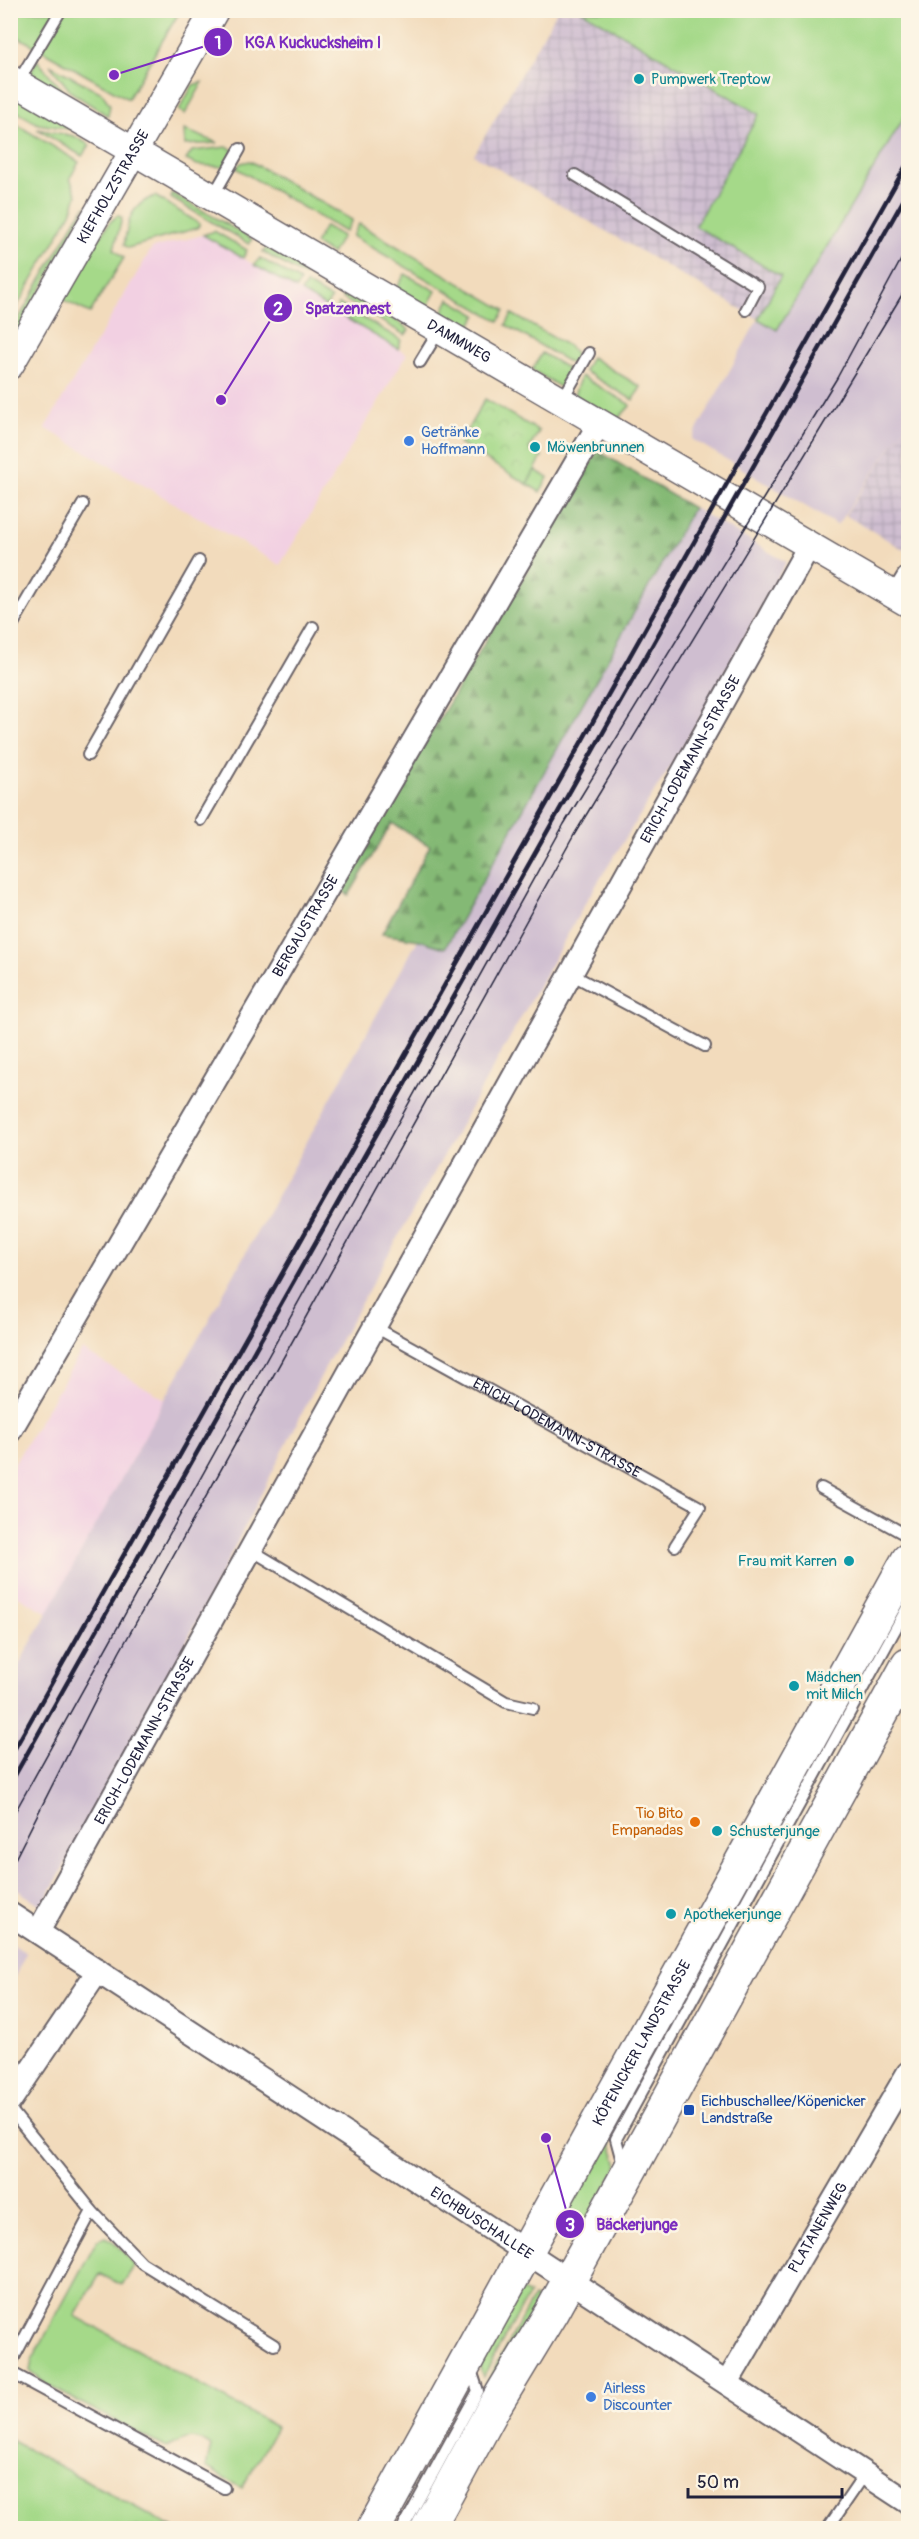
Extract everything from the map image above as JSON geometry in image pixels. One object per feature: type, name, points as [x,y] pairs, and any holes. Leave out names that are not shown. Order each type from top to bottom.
[{"type":"main road","name":"KÖPENICKER LANDSTRASSE","points":[[374,2529],[909,1560]]},
{"type":"main road","points":[[428,2529],[494,2407],[569,2280],[909,1665]]},
{"type":"street","name":"KIEFHOLZSTRASSE","points":[[10,365],[215,10]]},
{"type":"street","name":"DAMMWEG","points":[[14,81],[810,544],[905,592]]},
{"type":"street","name":"BERGAUSTRASSE","points":[[10,1431],[600,422]]},
{"type":"street","name":"ERICH-LODEMANN-STRASSE","points":[[38,1932],[810,544]]},
{"type":"street","name":"EICHBUSCHALLEE","points":[[10,1914],[909,2502]]},
{"type":"street","points":[[10,2101],[98,1971]]},
{"type":"street","name":"PLATANENWEG","points":[[727,2383],[909,2073]]},
{"type":"lane","points":[[14,81],[61,10]]},
{"type":"lane","points":[[213,196],[240,149]]},
{"type":"lane","points":[[575,175],[758,286],[747,310]]},
{"type":"lane","points":[[420,362],[440,328]]},
{"type":"lane","points":[[562,401],[589,353]]},
{"type":"lane","points":[[10,629],[83,504]]},
{"type":"lane","points":[[88,755],[199,561]]},
{"type":"lane","points":[[201,820],[313,627]]},
{"type":"lane","points":[[571,974],[705,1046]]},
{"type":"lane","name":"ERICH-LODEMANN-STRASSE","points":[[375,1327],[700,1507],[675,1546]]},
{"type":"lane","points":[[821,1488],[909,1536]]},
{"type":"lane","points":[[251,1550],[506,1702],[533,1708]]},
{"type":"lane","points":[[626,2177],[616,2139],[909,1606]]},
{"type":"lane","points":[[10,2109],[92,2211],[142,2263],[274,2345]]},
{"type":"lane","points":[[10,2365],[92,2211]]},
{"type":"lane","points":[[403,2529],[478,2391],[467,2358]]},
{"type":"lane","points":[[10,2372],[224,2488]]},
{"type":"lane","points":[[828,2529],[865,2474]]},
{"type":"shaded area","points":[[557,11],[582,11],[759,114],[695,226],[781,276],[758,319],[474,155]]},
{"type":"shaded area","points":[[908,111],[908,423],[837,525],[692,439],[758,319],[777,330]]},
{"type":"shaded area","points":[[203,235],[407,354],[280,565],[45,428],[152,248]]},
{"type":"shaded area","points":[[908,423],[908,552],[845,515]]},
{"type":"shaded area","points":[[665,491],[786,562],[698,722],[587,900],[328,1362],[160,1694],[42,1906],[11,1886],[11,1679]]},
{"type":"shaded area","points":[[82,1350],[165,1399],[48,1613],[11,1592],[11,1469]]},
{"type":"shaded area","points":[[11,1943],[26,1953],[11,1985]]},
{"type":"green space","points":[[11,11],[180,11],[128,99],[11,33]]},
{"type":"green space","points":[[582,11],[908,11],[908,111],[777,330],[758,319],[781,276],[695,226],[759,114]]},
{"type":"green space","points":[[37,60],[64,92],[60,95],[29,76]]},
{"type":"green space","points":[[50,65],[102,93],[110,105],[108,116],[71,92]]},
{"type":"green space","points":[[203,82],[185,114],[179,110],[193,85]]},
{"type":"green space","points":[[11,92],[76,130],[38,124],[11,108]]},
{"type":"green space","points":[[11,121],[79,162],[70,178],[77,195],[71,213],[11,317]]},
{"type":"green space","points":[[37,129],[74,136],[90,145],[82,156]]},
{"type":"green space","points":[[185,130],[218,143],[185,145]]},
{"type":"green space","points":[[227,147],[234,150],[225,167],[197,165],[186,160],[192,151]]},
{"type":"green space","points":[[250,161],[352,220],[345,232],[236,168],[241,163]]},
{"type":"green space","points":[[172,193],[252,239],[249,244],[171,198]]},
{"type":"green space","points":[[155,196],[200,224],[197,228],[128,248],[124,245],[127,228],[135,209]]},
{"type":"green space","points":[[87,205],[11,345],[11,332],[78,216]]},
{"type":"green space","points":[[118,215],[122,218],[114,249],[124,258],[90,313],[61,299],[109,223]]},
{"type":"green space","points":[[359,224],[505,310],[499,321],[352,236]]},
{"type":"green space","points":[[325,226],[342,236],[332,254],[315,244]]},
{"type":"green space","points":[[214,231],[247,250],[243,258],[203,235]]},
{"type":"green space","points":[[267,248],[308,269],[304,276],[263,252]]},
{"type":"green space","points":[[260,258],[300,281],[296,289],[254,265]]},
{"type":"green space","points":[[405,274],[436,291],[426,309],[395,291]]},
{"type":"green space","points":[[306,284],[331,299],[326,307],[301,292]]},
{"type":"green space","points":[[346,292],[409,330],[405,335],[342,298]]},
{"type":"green space","points":[[449,299],[477,315],[467,332],[440,317]]},
{"type":"green space","points":[[339,304],[401,340],[398,349],[335,312]]},
{"type":"green space","points":[[512,314],[570,347],[575,353],[575,366],[506,325]]},
{"type":"green space","points":[[542,353],[572,371],[565,385],[560,387],[532,370]]},
{"type":"green space","points":[[591,357],[641,387],[633,400],[584,371]]},
{"type":"green space","points":[[581,376],[630,406],[617,420],[574,395]]},
{"type":"green space","points":[[485,399],[539,431],[529,449],[542,457],[527,484],[459,444]]},
{"type":"green space","points":[[598,451],[693,508],[445,948],[419,940],[382,934],[430,846],[392,823],[349,895],[339,889]]},
{"type":"green space","points":[[535,470],[548,478],[540,492],[527,484]]},
{"type":"green space","points":[[607,2133],[618,2165],[574,2245],[553,2231]]},
{"type":"green space","points":[[105,2237],[114,2242],[135,2265],[122,2285],[100,2274],[75,2316],[276,2427],[242,2488],[206,2467],[211,2446],[205,2442],[189,2438],[167,2448],[47,2385],[30,2371],[32,2360],[97,2240]]},
{"type":"green space","points":[[521,2289],[529,2294],[483,2377],[479,2365]]},
{"type":"green space","points":[[533,2297],[543,2302],[490,2397],[486,2384]]},
{"type":"green space","points":[[11,2440],[174,2528],[11,2528]]},
{"type":"tram line","points":[[10,1821],[564,824],[837,378],[908,247]]},
{"type":"tram line","points":[[10,1869],[119,1653],[574,835],[908,285]]},
{"type":"railway","points":[[10,1757],[908,162]]},
{"type":"railway","points":[[10,1784],[908,192]]},
{"type":"place","name":"KGA Kuckucksheim I","points":[[114,75]]},
{"type":"place","name":"Pumpwerk Treptow","points":[[639,79]]},
{"type":"place","name":"Spatzennest","points":[[221,400]]},
{"type":"place","name":"Getränke Hoffmann","points":[[409,441]]},
{"type":"place","name":"Möwenbrunnen","points":[[535,447]]},
{"type":"place","name":"Frau mit Karren","points":[[849,1561]]},
{"type":"place","name":"Mädchen mit Milch","points":[[794,1686]]},
{"type":"place","name":"Tio Bito Empanadas","points":[[695,1822]]},
{"type":"place","name":"Schusterjunge","points":[[717,1831]]},
{"type":"place","name":"Apothekerjunge","points":[[671,1914]]},
{"type":"place","name":"Eichbuschallee/Köpenicker Landstraße","points":[[689,2110]]},
{"type":"place","name":"Bäckerjunge","points":[[546,2138]]},
{"type":"place","name":"Airless Discounter","points":[[591,2397]]}]
